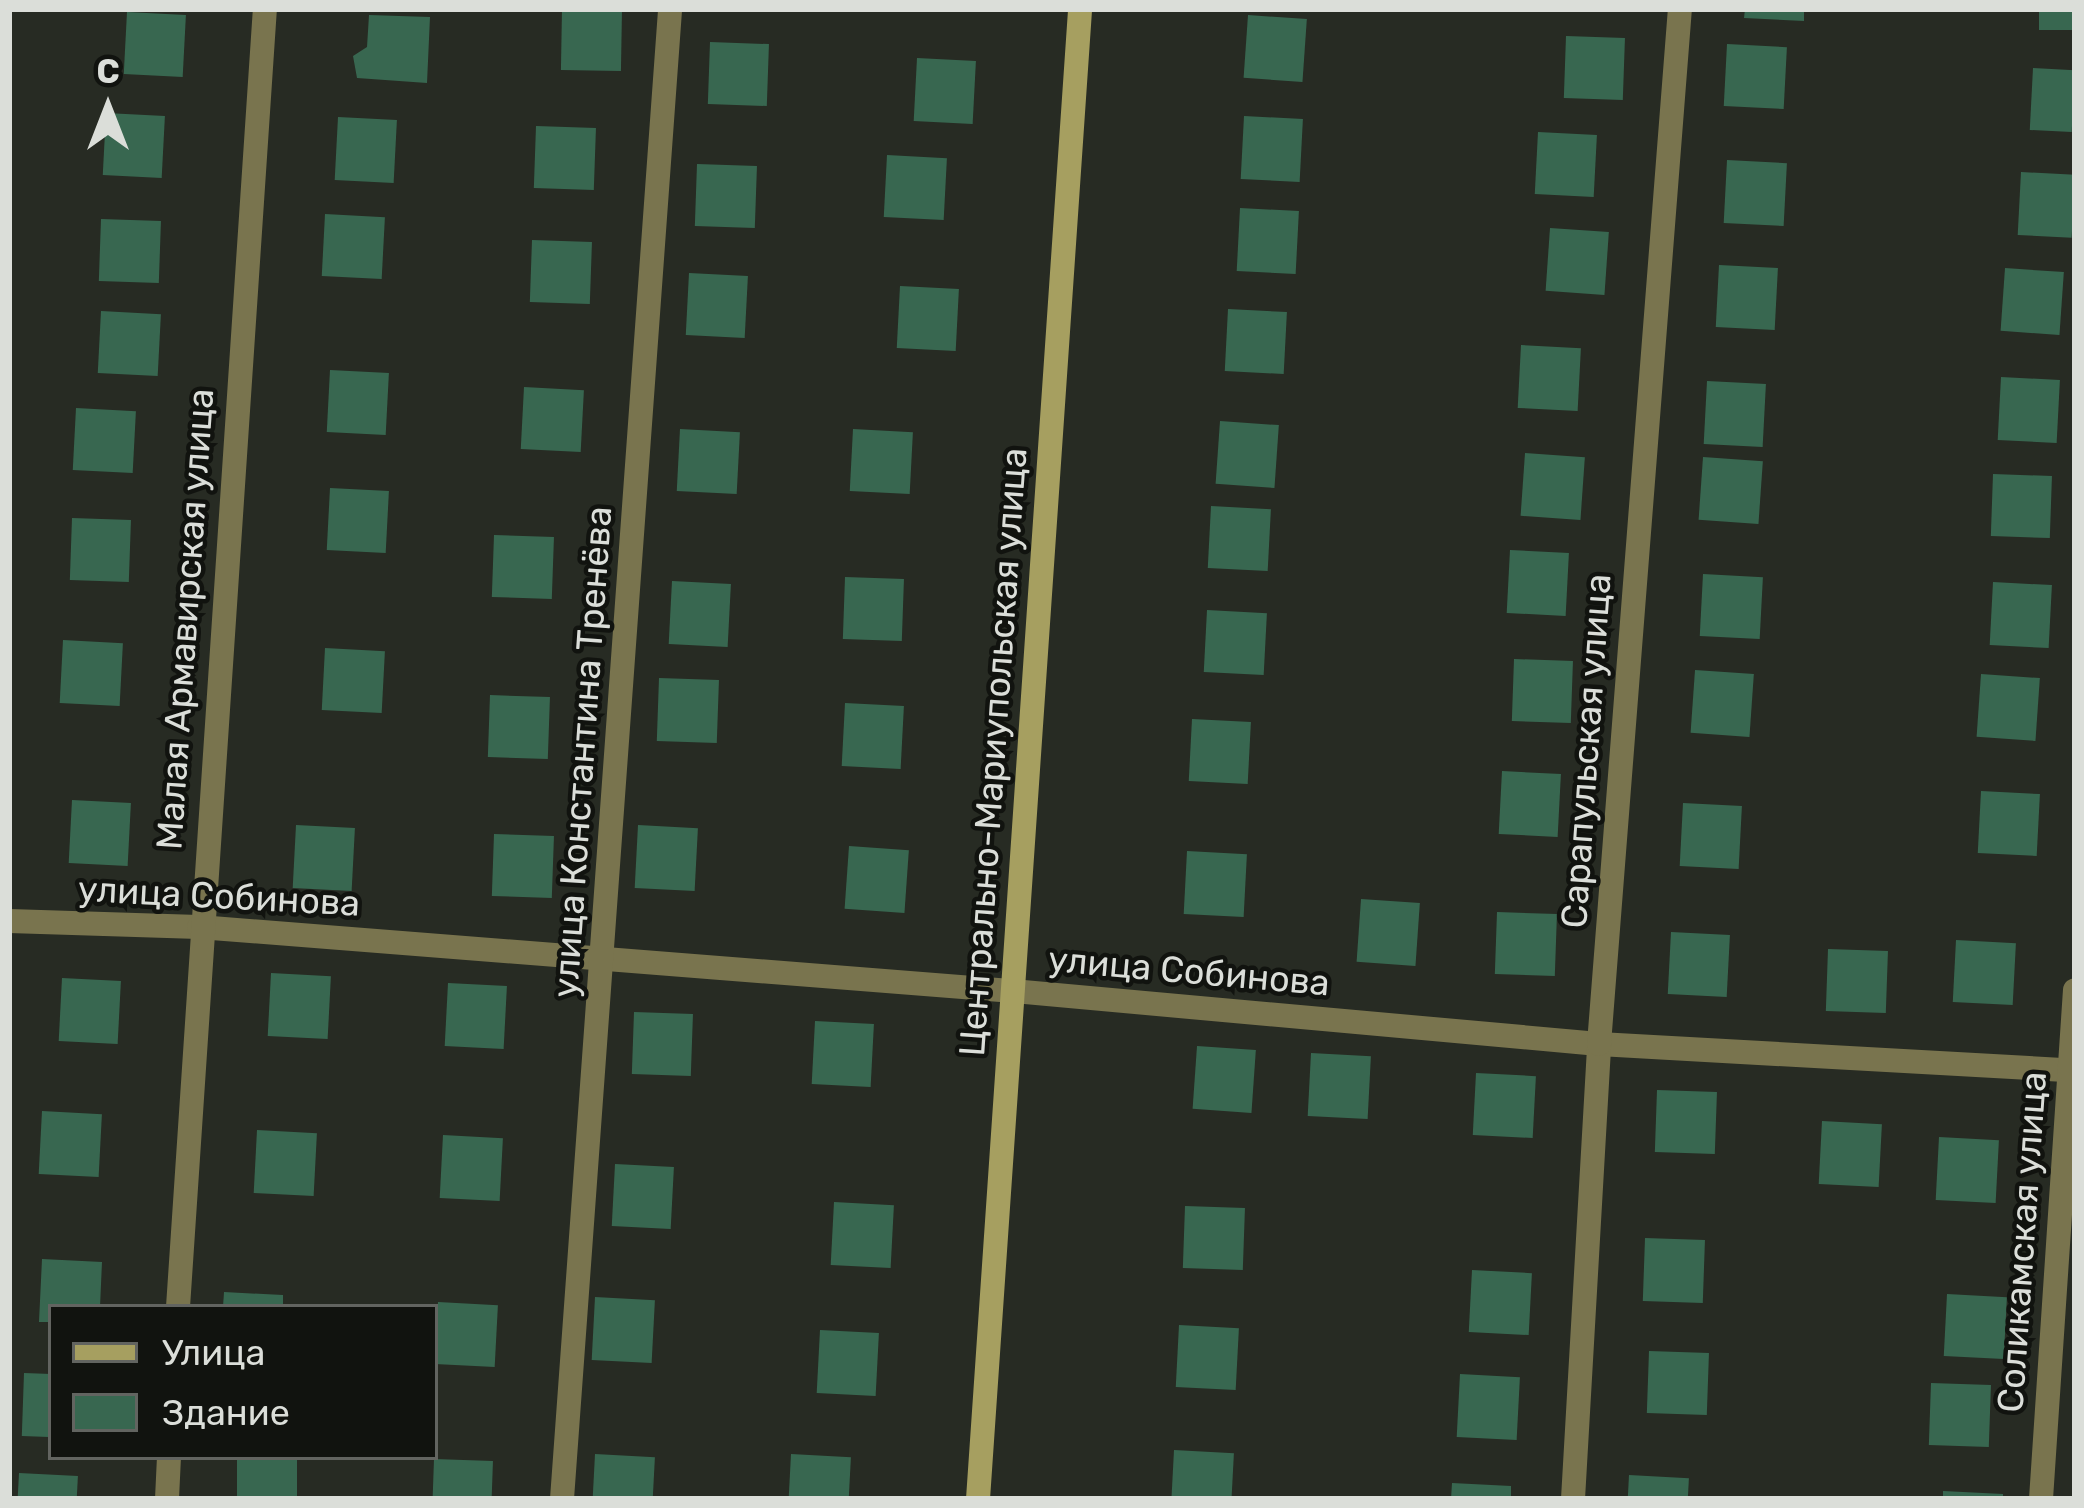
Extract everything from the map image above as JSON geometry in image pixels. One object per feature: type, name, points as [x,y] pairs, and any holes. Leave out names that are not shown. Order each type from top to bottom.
[{"type":"street","name":"Малая Армавирская улица","points":[[178,1304],[200,927],[266,9]]},
{"type":"street","name":"улица Константина Тренёва","points":[[562,1499],[670,9]]},
{"type":"street","name":"Центрально-Мариупольская улица","points":[[978,1499],[1080,9]]},
{"type":"street","name":"Сарапульская улица","points":[[1573,1499],[1599,1044],[1680,9]]},
{"type":"street","name":"улица Собинова","points":[[9,921],[200,927],[1013,991],[1599,1044],[2072,1071]]},
{"type":"street","name":"Соликамская улица","points":[[2041,1499],[2075,991]]},
{"type":"street","points":[[167,1499],[169,1460]]},
{"type":"building","points":[[562,9],[622,10],[621,71],[561,70]]},
{"type":"building","points":[[1745,9],[1804,9],[1804,21],[1744,18]]},
{"type":"building","points":[[2039,9],[2075,9],[2075,30],[2039,30]]},
{"type":"building","points":[[127,12],[186,15],[183,77],[124,74]]},
{"type":"building","points":[[369,15],[430,17],[427,83],[357,78],[353,56],[367,47]]},
{"type":"building","points":[[1248,15],[1307,19],[1302,82],[1244,78]]},
{"type":"building","points":[[1566,36],[1625,38],[1623,100],[1564,98]]},
{"type":"building","points":[[710,42],[769,44],[767,106],[708,104]]},
{"type":"building","points":[[1727,44],[1787,47],[1784,109],[1724,106]]},
{"type":"building","points":[[917,58],[976,61],[973,124],[914,121]]},
{"type":"building","points":[[2033,68],[2075,70],[2072,132],[2030,130]]},
{"type":"building","points":[[106,113],[165,116],[162,178],[103,175]]},
{"type":"building","points":[[1244,116],[1303,119],[1300,182],[1241,179]]},
{"type":"building","points":[[338,117],[397,120],[394,183],[335,180]]},
{"type":"building","points":[[536,126],[596,128],[594,190],[534,188]]},
{"type":"building","points":[[1538,132],[1597,135],[1594,197],[1535,194]]},
{"type":"building","points":[[887,155],[947,158],[944,220],[884,217]]},
{"type":"building","points":[[1727,160],[1787,163],[1784,226],[1724,223]]},
{"type":"building","points":[[697,164],[757,166],[755,228],[695,226]]},
{"type":"building","points":[[2021,172],[2075,175],[2072,238],[2018,235]]},
{"type":"building","points":[[1240,208],[1299,211],[1296,274],[1237,271]]},
{"type":"building","points":[[325,214],[385,217],[382,279],[322,276]]},
{"type":"building","points":[[101,219],[161,221],[159,283],[99,281]]},
{"type":"building","points":[[1550,228],[1609,232],[1604,295],[1546,291]]},
{"type":"building","points":[[532,240],[592,242],[590,304],[530,302]]},
{"type":"building","points":[[1719,265],[1778,268],[1775,330],[1716,327]]},
{"type":"building","points":[[2005,268],[2064,272],[2059,335],[2001,331]]},
{"type":"building","points":[[689,273],[748,276],[745,338],[686,335]]},
{"type":"building","points":[[900,286],[959,289],[956,351],[897,348]]},
{"type":"building","points":[[1228,309],[1287,312],[1284,374],[1225,371]]},
{"type":"building","points":[[101,311],[161,314],[158,376],[98,373]]},
{"type":"building","points":[[1521,345],[1581,348],[1578,411],[1518,408]]},
{"type":"building","points":[[330,370],[389,373],[386,435],[327,432]]},
{"type":"building","points":[[2001,377],[2060,380],[2057,443],[1998,440]]},
{"type":"building","points":[[1707,381],[1766,384],[1763,447],[1704,444]]},
{"type":"building","points":[[524,387],[584,390],[581,452],[521,449]]},
{"type":"building","points":[[76,408],[136,411],[133,473],[73,470]]},
{"type":"building","points":[[1220,421],[1279,425],[1274,488],[1216,484]]},
{"type":"building","points":[[680,429],[740,432],[737,494],[677,491]]},
{"type":"building","points":[[853,429],[913,432],[910,494],[850,491]]},
{"type":"building","points":[[1525,453],[1585,457],[1580,520],[1521,516]]},
{"type":"building","points":[[1703,457],[1763,461],[1758,524],[1699,520]]},
{"type":"building","points":[[1993,474],[2052,476],[2050,538],[1991,536]]},
{"type":"building","points":[[330,488],[389,491],[386,553],[327,550]]},
{"type":"building","points":[[1211,506],[1271,509],[1268,571],[1208,568]]},
{"type":"building","points":[[72,518],[131,520],[129,582],[70,580]]},
{"type":"building","points":[[494,535],[554,537],[552,599],[492,597]]},
{"type":"building","points":[[1510,550],[1569,553],[1566,616],[1507,613]]},
{"type":"building","points":[[1703,574],[1763,577],[1760,639],[1700,636]]},
{"type":"building","points":[[845,577],[904,579],[902,641],[843,639]]},
{"type":"building","points":[[672,581],[731,584],[728,647],[669,644]]},
{"type":"building","points":[[1993,582],[2052,585],[2049,648],[1990,645]]},
{"type":"building","points":[[1207,610],[1267,613],[1264,675],[1204,672]]},
{"type":"building","points":[[63,640],[123,643],[120,706],[60,703]]},
{"type":"building","points":[[325,648],[385,651],[382,713],[322,710]]},
{"type":"building","points":[[1514,659],[1573,661],[1571,723],[1512,721]]},
{"type":"building","points":[[1695,670],[1754,674],[1749,737],[1691,733]]},
{"type":"building","points":[[1981,674],[2040,678],[2035,741],[1977,737]]},
{"type":"building","points":[[659,678],[719,680],[717,743],[657,741]]},
{"type":"building","points":[[490,695],[550,697],[548,759],[488,757]]},
{"type":"building","points":[[845,703],[904,706],[901,769],[842,766]]},
{"type":"building","points":[[1192,719],[1251,722],[1248,784],[1189,781]]},
{"type":"building","points":[[1502,771],[1561,774],[1558,837],[1499,834]]},
{"type":"building","points":[[1981,791],[2040,794],[2037,856],[1978,853]]},
{"type":"building","points":[[72,800],[131,803],[128,866],[69,863]]},
{"type":"building","points":[[1683,803],[1742,806],[1739,869],[1680,866]]},
{"type":"building","points":[[296,825],[355,828],[352,891],[293,888]]},
{"type":"building","points":[[638,825],[698,828],[695,891],[635,888]]},
{"type":"building","points":[[494,834],[554,836],[552,898],[492,896]]},
{"type":"building","points":[[849,846],[909,850],[904,913],[845,909]]},
{"type":"building","points":[[1187,851],[1247,854],[1244,917],[1184,914]]},
{"type":"building","points":[[1361,899],[1420,903],[1415,966],[1357,962]]},
{"type":"building","points":[[1497,912],[1557,914],[1555,976],[1495,974]]},
{"type":"building","points":[[1671,932],[1730,935],[1727,997],[1668,994]]},
{"type":"building","points":[[1956,940],[2016,943],[2013,1005],[1953,1002]]},
{"type":"building","points":[[1828,949],[1888,951],[1886,1013],[1826,1011]]},
{"type":"building","points":[[271,973],[331,976],[328,1039],[268,1036]]},
{"type":"building","points":[[62,978],[121,981],[118,1044],[59,1041]]},
{"type":"building","points":[[448,983],[507,986],[504,1049],[445,1046]]},
{"type":"building","points":[[634,1012],[693,1014],[691,1076],[632,1074]]},
{"type":"building","points":[[815,1021],[874,1024],[871,1087],[812,1084]]},
{"type":"building","points":[[1197,1046],[1256,1050],[1251,1113],[1193,1109]]},
{"type":"building","points":[[1311,1053],[1371,1056],[1368,1119],[1308,1116]]},
{"type":"building","points":[[1476,1073],[1536,1076],[1533,1138],[1473,1135]]},
{"type":"building","points":[[1657,1090],[1717,1092],[1715,1154],[1655,1152]]},
{"type":"building","points":[[42,1111],[102,1114],[99,1177],[39,1174]]},
{"type":"building","points":[[1822,1121],[1882,1124],[1879,1187],[1819,1184]]},
{"type":"building","points":[[257,1130],[317,1133],[314,1196],[254,1193]]},
{"type":"building","points":[[443,1135],[503,1138],[500,1201],[440,1198]]},
{"type":"building","points":[[1939,1137],[1999,1140],[1996,1203],[1936,1200]]},
{"type":"building","points":[[615,1164],[674,1167],[671,1229],[612,1226]]},
{"type":"building","points":[[834,1202],[894,1205],[891,1268],[831,1265]]},
{"type":"building","points":[[1185,1206],[1245,1208],[1243,1270],[1183,1268]]},
{"type":"building","points":[[1645,1238],[1705,1240],[1703,1303],[1643,1301]]},
{"type":"building","points":[[42,1259],[102,1262],[100,1304],[48,1304],[48,1322],[39,1322]]},
{"type":"building","points":[[1472,1270],[1532,1273],[1529,1335],[1469,1332]]},
{"type":"building","points":[[224,1292],[283,1295],[283,1304],[223,1304]]},
{"type":"building","points":[[1947,1294],[2007,1297],[2004,1359],[1944,1356]]},
{"type":"building","points":[[595,1297],[655,1300],[652,1363],[592,1360]]},
{"type":"building","points":[[438,1302],[498,1305],[495,1367],[438,1364]]},
{"type":"building","points":[[1179,1325],[1239,1328],[1236,1390],[1176,1387]]},
{"type":"building","points":[[820,1330],[879,1333],[876,1396],[817,1393]]},
{"type":"building","points":[[1649,1351],[1709,1353],[1707,1415],[1647,1413]]},
{"type":"building","points":[[24,1373],[48,1374],[48,1437],[22,1436]]},
{"type":"building","points":[[1460,1374],[1520,1377],[1517,1440],[1457,1437]]},
{"type":"building","points":[[1931,1383],[1991,1385],[1989,1447],[1929,1445]]},
{"type":"building","points":[[1174,1450],[1234,1453],[1232,1499],[1171,1499]]},
{"type":"building","points":[[595,1454],[655,1457],[653,1499],[593,1499]]},
{"type":"building","points":[[791,1454],[851,1457],[849,1499],[789,1499]]},
{"type":"building","points":[[237,1460],[297,1460],[297,1497],[237,1497]]},
{"type":"building","points":[[434,1460],[493,1461],[492,1499],[433,1499]]},
{"type":"building","points":[[19,1473],[78,1476],[77,1499],[18,1499]]},
{"type":"building","points":[[1629,1475],[1689,1478],[1688,1499],[1628,1499]]},
{"type":"building","points":[[1452,1483],[1511,1486],[1511,1499],[1451,1499]]},
{"type":"building","points":[[1943,1491],[2003,1494],[2003,1499],[1943,1499]]}]
